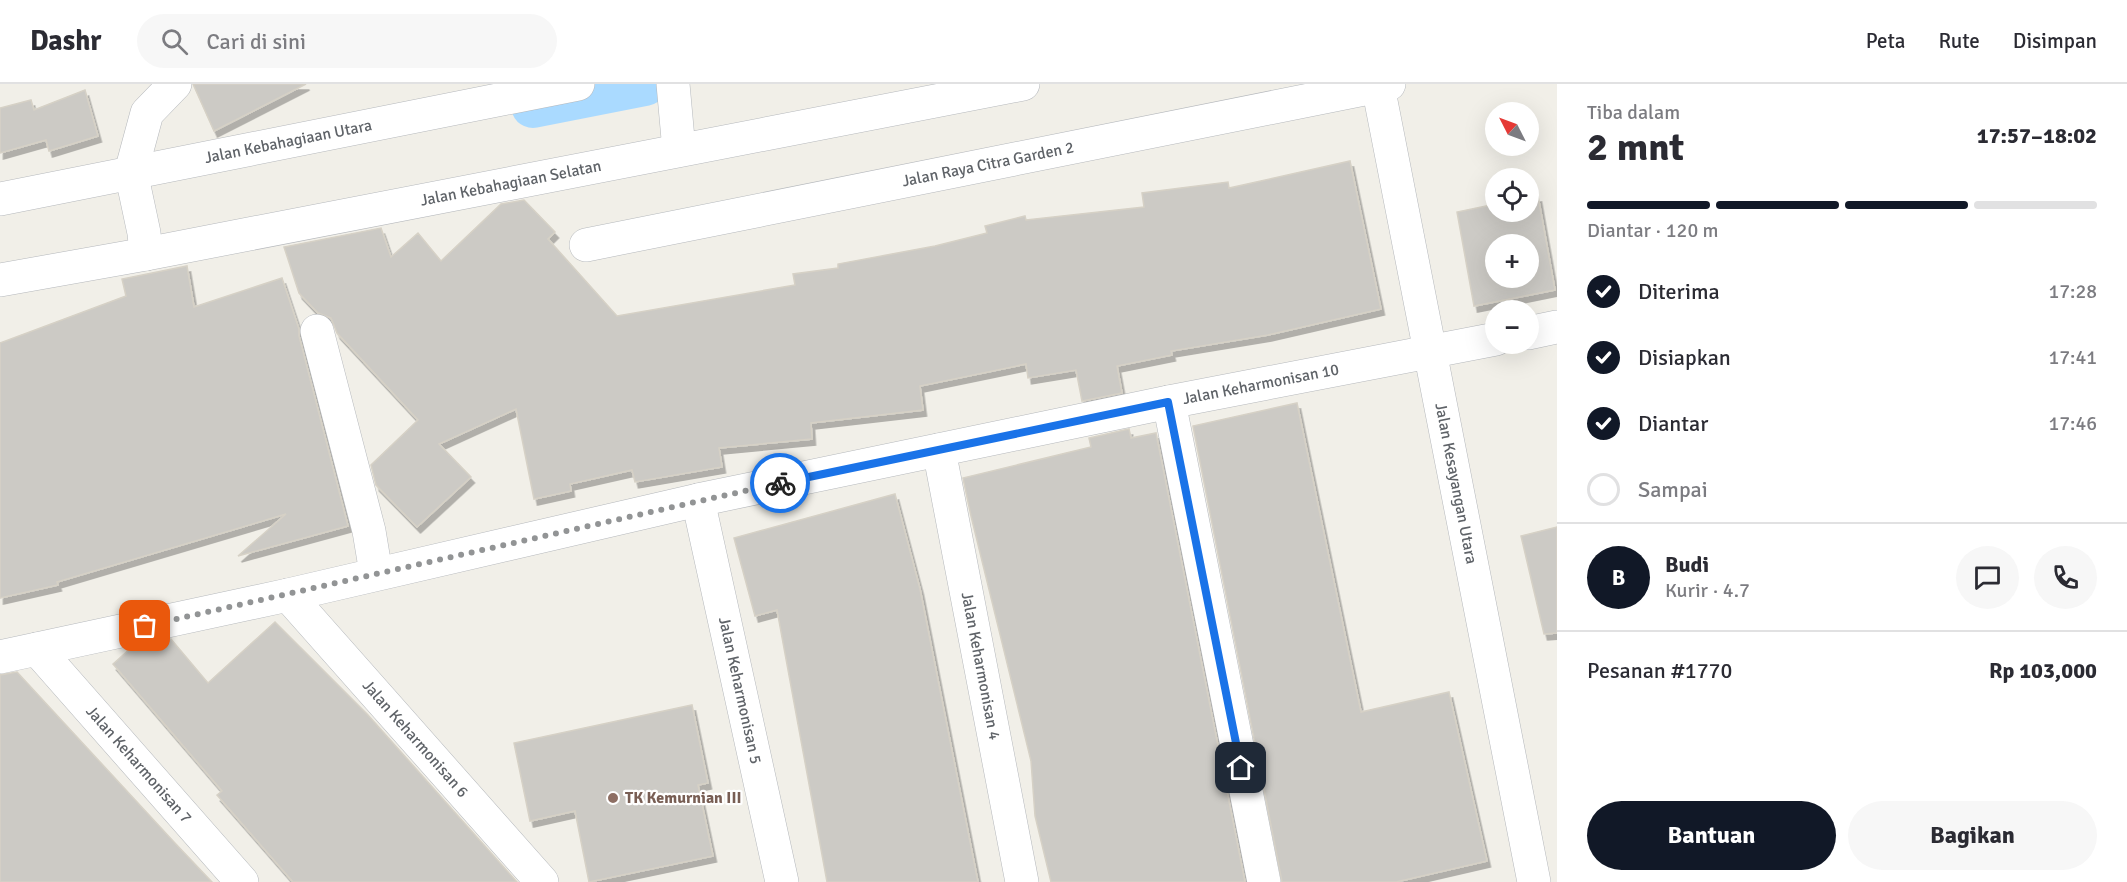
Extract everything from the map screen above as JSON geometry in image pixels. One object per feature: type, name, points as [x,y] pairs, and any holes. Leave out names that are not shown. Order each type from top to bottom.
[{"type":"street","points":[[145,243],[132,177],[147,113],[175,84]]},
{"type":"street","points":[[674,84],[678,135]]},
{"type":"street","name":"Jalan Kebahagiaan Selatan","points":[[0,280],[145,243],[678,135],[1023,84]]},
{"type":"street","name":"Jalan Raya Citra Garden 2","points":[[586,245],[1384,85]]},
{"type":"street","name":"Jalan Kesayangan Utara","points":[[1384,85],[1431,352],[1534,882]]},
{"type":"street","name":"Jalan Kebahagiaan Utara","points":[[0,199],[132,177],[562,86]]},
{"type":"street","points":[[1539,331],[1557,327]]},
{"type":"street","points":[[317,331],[369,531],[376,573]]},
{"type":"street","name":"Jalan Keharmonisan 10","points":[[0,657],[288,595],[698,500],[1168,402],[1485,341]]},
{"type":"street","points":[[1168,402],[1264,882]]},
{"type":"street","name":"Jalan Keharmonisan 4","points":[[939,450],[1022,882]]},
{"type":"street","name":"Jalan Keharmonisan 5","points":[[698,500],[782,882]]},
{"type":"street","name":"Jalan Keharmonisan 6","points":[[288,595],[543,882]]},
{"type":"street","name":"Jalan Keharmonisan 7","points":[[37,649],[242,882]]},
{"type":"building","points":[[193,84],[306,84],[214,131]]},
{"type":"building","points":[[85,90],[98,136],[49,151],[46,140],[0,153],[0,108],[31,100],[34,110]]},
{"type":"building","points":[[1350,161],[1381,309],[1268,335],[1171,351],[1172,355],[1117,366],[1122,393],[1082,401],[1076,370],[1028,378],[1026,364],[920,386],[923,410],[811,423],[812,439],[719,448],[722,467],[635,482],[632,470],[570,484],[571,491],[534,499],[516,409],[439,444],[471,477],[417,527],[376,485],[371,465],[418,420],[337,333],[331,318],[318,313],[299,293],[284,247],[381,228],[391,257],[418,233],[441,261],[501,204],[524,200],[555,232],[548,239],[617,316],[795,285],[793,274],[838,268],[838,264],[935,246],[987,233],[985,226],[1025,216],[1026,220],[1144,207],[1142,193],[1228,182],[1229,188]]},
{"type":"building","points":[[1539,202],[1555,290],[1504,300],[1485,300],[1485,304],[1474,306],[1457,212],[1485,206],[1485,222],[1539,222]]},
{"type":"building","points":[[187,266],[194,307],[282,278],[299,329],[348,526],[238,556],[286,514],[57,582],[58,585],[0,598],[0,343],[126,296],[122,279]]},
{"type":"building","points":[[1297,403],[1361,712],[1449,692],[1487,861],[1396,882],[1282,882],[1193,426]]},
{"type":"building","points":[[1129,429],[1131,438],[1156,433],[1245,882],[1051,882],[1035,816],[1031,761],[963,478],[1091,447],[1089,438]]},
{"type":"building","points":[[895,494],[920,589],[978,882],[827,882],[777,610],[755,616],[734,538]]},
{"type":"building","points":[[1557,527],[1557,633],[1544,634],[1521,536]]},
{"type":"building","points":[[275,622],[368,715],[517,882],[293,882],[217,795],[222,791],[113,664],[131,648],[171,639],[208,683]]},
{"type":"building","points":[[17,672],[212,882],[0,882],[0,675]]},
{"type":"building","name":"TK Kemurnian III","points":[[692,705],[708,783],[698,785],[713,856],[589,882],[575,811],[530,821],[514,743]]},
{"type":"waterway","points":[[533,106],[645,84]]},
{"type":"way so far","points":[[145,626],[780,483]]},
{"type":"place","name":"TK Kemurnian III","points":[[613,798]]},
{"type":"route","points":[[780,483],[1168,402],[1241,768]]}]
